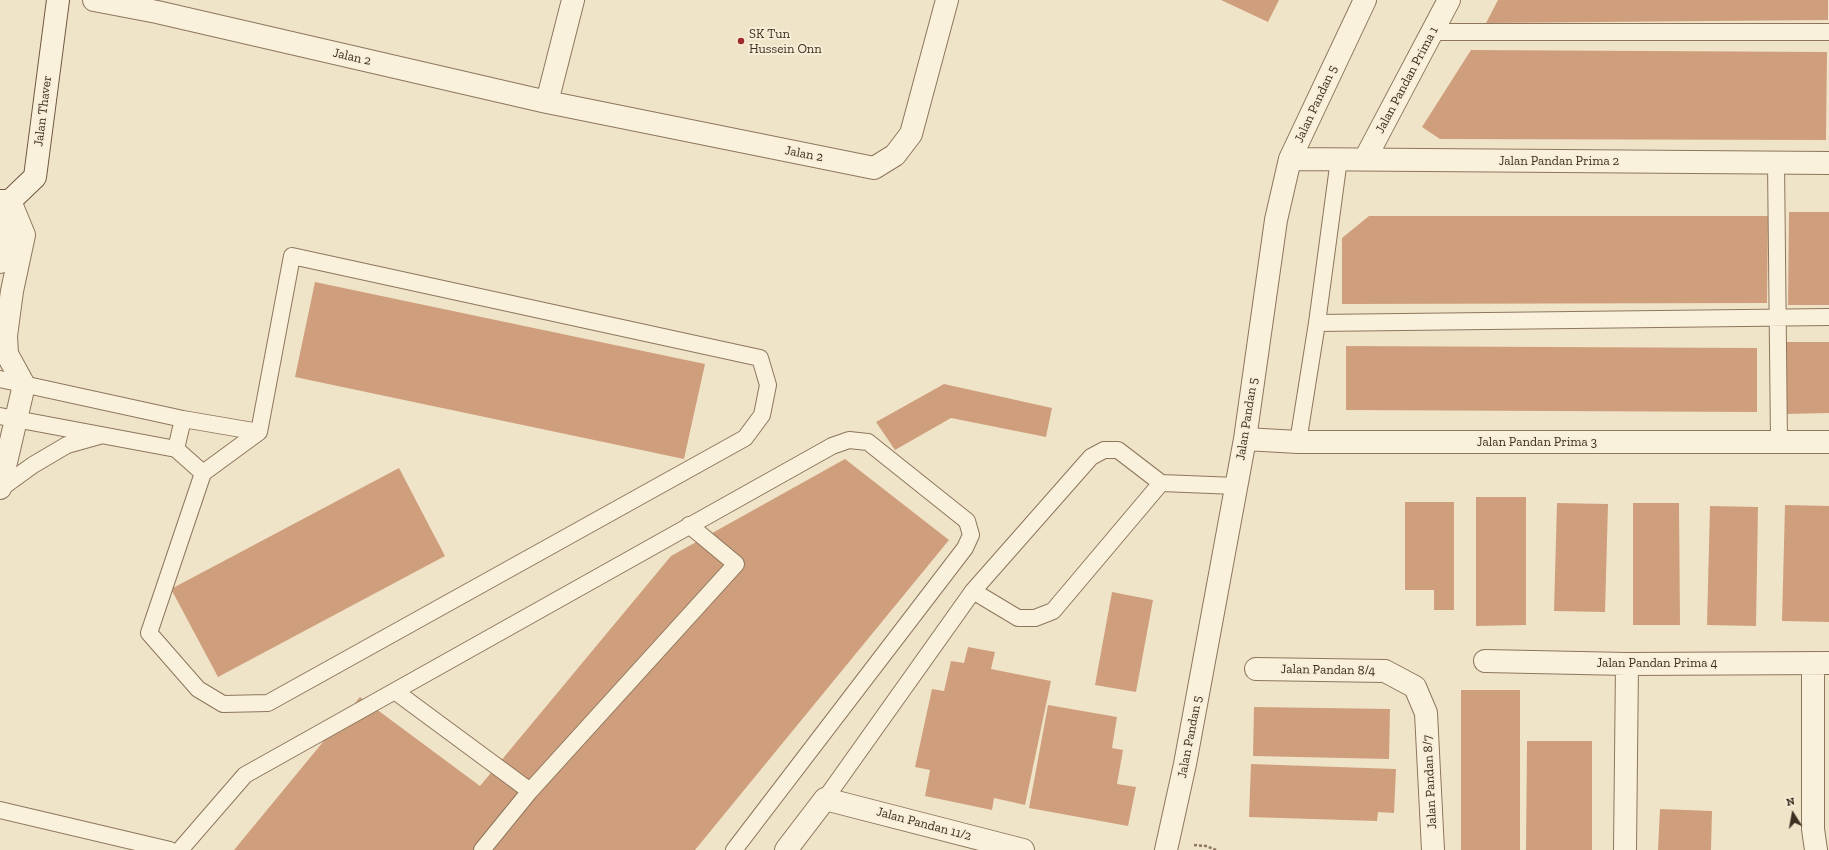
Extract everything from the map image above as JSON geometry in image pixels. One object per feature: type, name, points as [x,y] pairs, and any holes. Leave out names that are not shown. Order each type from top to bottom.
[{"type":"street","name":"Jalan Thaver","points":[[4,206],[35,178],[58,0]]},
{"type":"street","name":"Jalan 2","points":[[94,0],[159,6],[547,102],[874,168],[895,155],[912,134],[947,0]]},
{"type":"street","points":[[547,102],[573,0]]},
{"type":"street","name":"Jalan Pandan 5","points":[[1166,850],[1185,764],[1245,439],[1276,220],[1290,159],[1365,0]]},
{"type":"street","name":"Jalan Pandan Prima 1","points":[[1365,159],[1448,0]]},
{"type":"street","name":"Jalan Pandan Prima 2","points":[[1290,159],[1829,163]]},
{"type":"street","points":[[0,262],[6,233],[4,206]]},
{"type":"street","points":[[0,488],[8,417],[24,385],[7,354],[7,328],[24,235],[4,206]]},
{"type":"street","name":"Jalan Pandan Prima 3","points":[[1245,439],[1298,442],[1829,442]]},
{"type":"street","name":"Jalan Pandan Prima 4","points":[[1485,660],[1627,664],[1821,663]]},
{"type":"street","points":[[1816,850],[1813,829],[1821,663]]},
{"type":"street","points":[[1625,850],[1627,664]]},
{"type":"street","name":"Jalan Pandan 8/4","points":[[1256,669],[1385,671],[1415,687],[1426,713]]},
{"type":"street","name":"Jalan Pandan 8/7","points":[[1426,713],[1433,850]]},
{"type":"street","points":[[786,850],[825,799]]},
{"type":"street","name":"Jalan Pandan 11/2","points":[[825,799],[1023,850]]},
{"type":"lane","points":[[1432,32],[1829,32]]},
{"type":"lane","points":[[1298,442],[1317,323],[1339,159]]},
{"type":"lane","points":[[1776,162],[1779,442]]},
{"type":"lane","points":[[292,256],[760,358],[768,385],[762,415],[745,438],[268,703],[223,704],[198,689],[148,633],[203,473],[259,432],[292,256]]},
{"type":"lane","points":[[1317,323],[1829,317]]},
{"type":"lane","points":[[0,379],[183,418],[259,432]]},
{"type":"lane","points":[[8,417],[176,449],[203,473]]},
{"type":"lane","points":[[176,449],[183,418]]},
{"type":"lane","points":[[0,488],[33,465],[67,445],[102,435]]},
{"type":"lane","points":[[180,850],[245,775],[396,692],[689,525],[832,446],[849,440],[868,442],[967,521],[972,535],[965,548],[734,850]]},
{"type":"lane","points":[[825,799],[973,591],[1091,457],[1104,450],[1118,450],[1161,483],[1236,486]]},
{"type":"lane","points":[[973,591],[1018,618],[1035,618],[1053,611],[1161,483]]},
{"type":"lane","points":[[482,850],[530,791],[736,564],[689,525]]},
{"type":"lane","points":[[396,692],[530,791]]},
{"type":"lane","points":[[4,808],[170,850]]},
{"type":"path","points":[[1192,846],[1206,846],[1216,850]]},
{"type":"building","points":[[1221,0],[1279,0],[1268,22]]},
{"type":"building","points":[[1498,0],[1828,0],[1828,20],[1486,23]]},
{"type":"building","points":[[1471,50],[1827,52],[1826,140],[1440,139],[1422,127]]},
{"type":"building","points":[[1789,212],[1829,212],[1829,305],[1788,305]]},
{"type":"building","points":[[1369,216],[1768,216],[1767,303],[1342,304],[1342,238]]},
{"type":"building","points":[[315,282],[705,364],[684,459],[295,377]]},
{"type":"building","points":[[1784,342],[1829,342],[1829,413],[1784,414]]},
{"type":"building","points":[[1346,346],[1757,348],[1757,412],[1346,410]]},
{"type":"building","points":[[944,384],[1052,408],[1046,437],[951,418],[895,450],[876,422]]},
{"type":"building","points":[[845,459],[949,540],[695,850],[234,850],[360,697],[480,786],[671,556]]},
{"type":"building","points":[[399,468],[445,556],[218,677],[171,589]]},
{"type":"building","points":[[1476,497],[1526,497],[1526,625],[1476,626]]},
{"type":"building","points":[[1405,502],[1454,502],[1454,610],[1434,610],[1434,590],[1405,590]]},
{"type":"building","points":[[1557,503],[1608,504],[1605,612],[1554,611]]},
{"type":"building","points":[[1633,503],[1679,503],[1680,625],[1633,625]]},
{"type":"building","points":[[1785,505],[1829,506],[1829,622],[1782,621]]},
{"type":"building","points":[[1710,506],[1758,507],[1756,626],[1707,625]]},
{"type":"building","points":[[1112,592],[1153,600],[1136,692],[1095,685]]},
{"type":"building","points":[[968,647],[995,652],[991,669],[1051,681],[1025,805],[994,798],[992,810],[925,796],[930,770],[915,767],[932,689],[944,691],[951,661],[964,663]]},
{"type":"building","points":[[1461,690],[1520,690],[1520,850],[1461,850]]},
{"type":"building","points":[[1048,705],[1117,717],[1112,748],[1123,750],[1117,784],[1136,787],[1128,826],[1029,808]]},
{"type":"building","points":[[1254,707],[1390,709],[1389,759],[1253,756]]},
{"type":"building","points":[[1527,741],[1592,741],[1592,850],[1526,850]]},
{"type":"building","points":[[1251,764],[1396,769],[1394,813],[1378,812],[1377,821],[1249,817]]},
{"type":"building","points":[[1660,809],[1712,811],[1711,850],[1658,850]]},
{"type":"place","name":"SK Tun Hussein Onn","points":[[741,41]]}]
